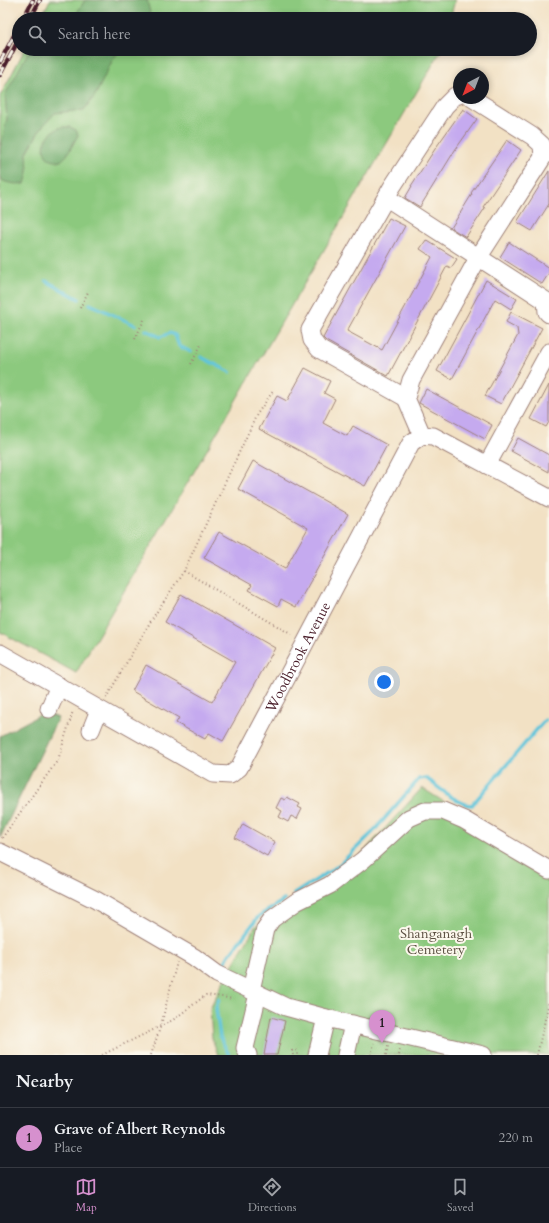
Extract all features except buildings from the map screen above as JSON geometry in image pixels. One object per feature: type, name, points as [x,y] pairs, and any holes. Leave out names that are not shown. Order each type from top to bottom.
[{"type":"street","points":[[453,98],[445,106],[392,187],[310,330],[312,340],[319,349],[406,398],[422,435],[433,436],[549,498]]},
{"type":"street","points":[[406,398],[411,380],[478,258],[546,151],[532,136],[481,104]]},
{"type":"street","points":[[387,198],[548,304]]},
{"type":"street","points":[[487,465],[549,352]]},
{"type":"street","name":"Woodbrook Avenue","points":[[0,653],[213,774],[230,775],[239,768],[412,443],[422,435]]},
{"type":"street","points":[[49,708],[58,686]]},
{"type":"street","points":[[92,730],[99,710]]},
{"type":"street","points":[[248,1055],[245,1048],[255,996],[265,929],[272,919],[296,902],[330,885],[363,860],[409,818],[424,811],[443,811],[464,820],[549,870]]},
{"type":"street","points":[[0,852],[96,900],[194,957],[218,974],[255,996],[286,1007],[326,1018],[483,1055]]},
{"type":"street","points":[[310,1054],[326,1018]]},
{"type":"street","points":[[346,1055],[353,1024]]},
{"type":"path","points":[[80,308],[88,292]]},
{"type":"path","points":[[135,339],[144,320]]},
{"type":"path","points":[[191,364],[200,345]]},
{"type":"path","points":[[99,710],[152,619],[184,571],[257,414],[274,390]]},
{"type":"path","points":[[184,571],[299,639],[304,644]]},
{"type":"path","points":[[0,841],[58,760],[78,697]]},
{"type":"path","points":[[151,1055],[161,1026],[178,958]]},
{"type":"path","points":[[102,1055],[173,1020],[206,995],[223,997],[255,996]]},
{"type":"path","points":[[537,1055],[549,1002]]},
{"type":"path","points":[[293,1055],[292,1052],[294,1050],[297,1050],[297,1054],[310,1054]]},
{"type":"green space","points":[[50,0],[455,0],[452,12],[44,12]]},
{"type":"green space","points":[[85,0],[147,0],[150,12],[77,12]]},
{"type":"green space","points":[[21,56],[438,56],[76,673],[0,632],[0,96]]},
{"type":"green space","points":[[26,56],[115,56],[96,94],[84,110],[55,113],[41,128],[27,153],[28,172],[25,184],[6,182],[0,179],[0,149],[7,119],[5,95]]},
{"type":"green space","points":[[62,127],[70,127],[76,130],[78,135],[67,155],[61,161],[53,161],[48,158],[44,147],[49,135]]},
{"type":"green space","points":[[45,712],[58,718],[0,838],[0,736]]},
{"type":"green space","name":"Shanganagh Cemetery","points":[[422,788],[549,868],[549,1055],[218,1055],[212,1038],[210,1009],[226,976],[255,927],[358,858]]},
{"type":"waterway","points":[[46,281],[79,299]]},
{"type":"waterway","points":[[90,304],[135,325]]},
{"type":"waterway","points":[[146,330],[160,337],[170,333],[175,335],[179,346],[191,352]]},
{"type":"waterway","points":[[201,357],[230,372]]},
{"type":"waterway","points":[[294,894],[338,866],[372,833],[419,779],[426,778],[454,799],[472,805],[545,720]]},
{"type":"waterway","points":[[223,966],[229,955],[259,916],[284,900]]},
{"type":"waterway","points":[[219,999],[216,1008],[220,1037],[229,1055]]},
{"type":"railway","points":[[27,12],[33,0]]},
{"type":"railway","points":[[34,12],[40,0]]},
{"type":"railway","points":[[0,62],[12,39]]},
{"type":"railway","points":[[0,75],[12,52]]},
{"type":"place","name":"Grave of Albert Reynolds","points":[[382,1043]]}]
